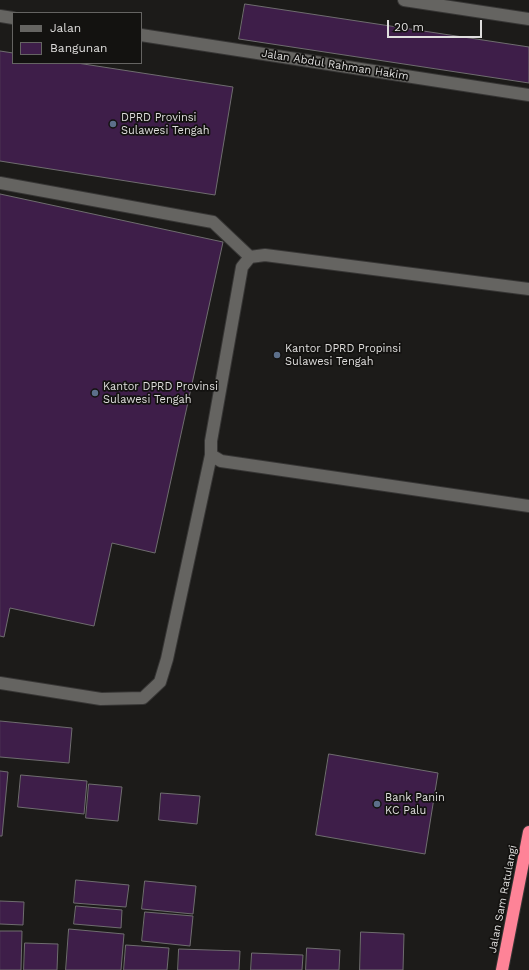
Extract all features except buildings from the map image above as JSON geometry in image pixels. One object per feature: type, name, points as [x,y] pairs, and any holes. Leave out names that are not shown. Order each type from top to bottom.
[{"type":"highway","name":"Jalan Sam Ratulangi","points":[[502,970],[529,832]]},
{"type":"street","points":[[404,0],[476,5],[529,19]]},
{"type":"street","points":[[0,16],[12,18]]},
{"type":"street","name":"Jalan Abdul Rahman Hakim","points":[[142,35],[529,95]]},
{"type":"street","points":[[0,183],[213,222],[250,257]]},
{"type":"street","points":[[0,683],[101,699],[143,698],[160,682],[167,659],[211,454],[211,441],[242,266],[250,257],[265,255],[529,289]]},
{"type":"street","points":[[211,454],[220,461],[529,506]]},
{"type":"place","name":"DPRD Provinsi Sulawesi Tengah","points":[[113,124]]},
{"type":"place","name":"Kantor DPRD Propinsi Sulawesi Tengah","points":[[277,355]]},
{"type":"place","name":"Kantor DPRD Provinsi Sulawesi Tengah","points":[[95,393]]},
{"type":"place","name":"Bank Panin KC Palu","points":[[377,804]]}]
